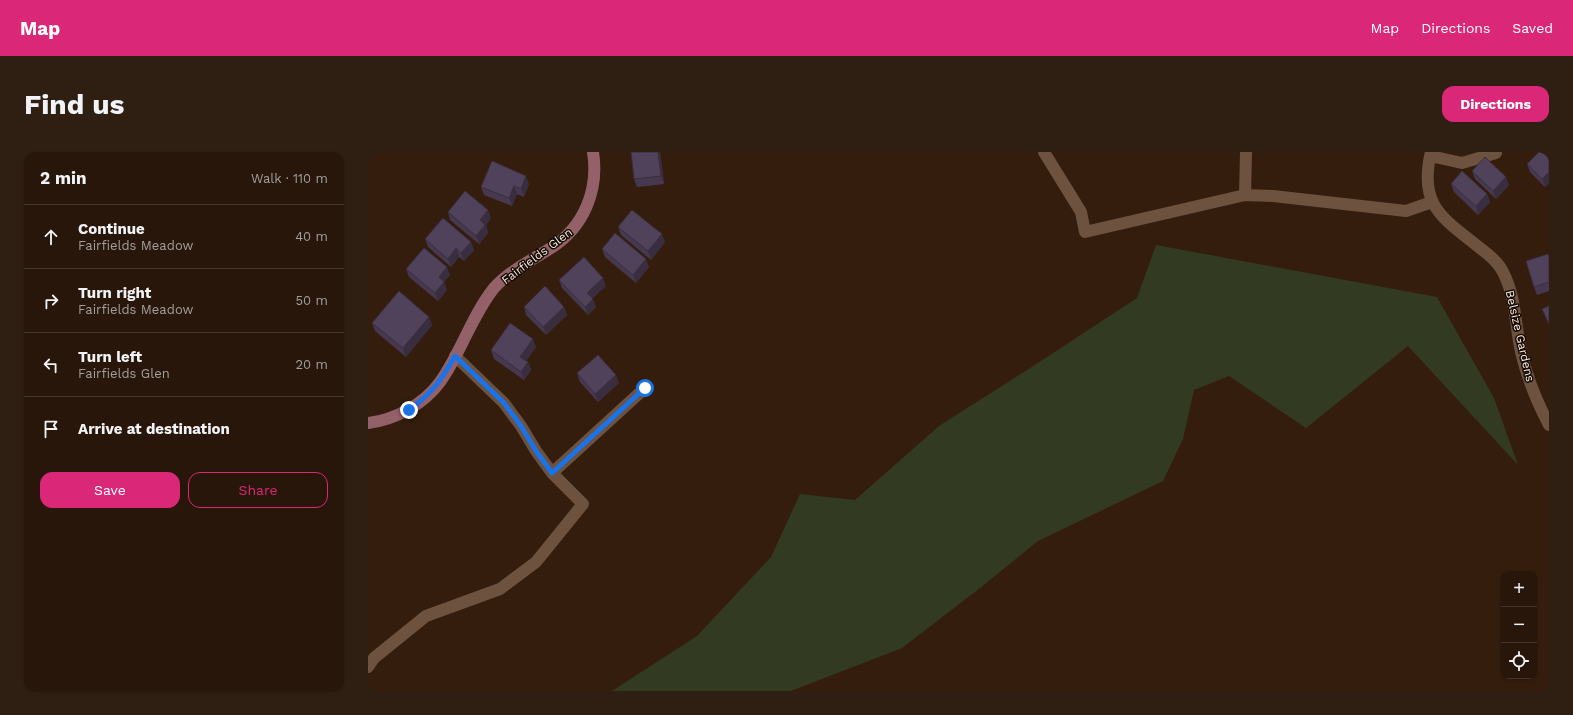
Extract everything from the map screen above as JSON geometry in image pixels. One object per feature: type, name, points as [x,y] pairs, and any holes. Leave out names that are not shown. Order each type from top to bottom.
[{"type":"street","name":"Fairfields Glen","points":[[368,424],[391,418],[409,410],[426,397],[440,383],[475,317],[495,287],[510,274],[566,237],[578,223],[586,208],[592,191],[595,171],[592,152]]},
{"type":"street","points":[[1044,152],[1081,212],[1085,232],[1245,195],[1272,196],[1406,211],[1432,202]]},
{"type":"street","points":[[1245,195],[1246,152]]},
{"type":"street","name":"Belsize Gardens","points":[[1496,153],[1462,163],[1430,154],[1427,187],[1432,202],[1445,220],[1495,261],[1503,272],[1515,308],[1521,351],[1536,400],[1549,425]]},
{"type":"street","points":[[368,668],[374,658],[426,616],[500,589],[536,562],[583,504],[552,473],[504,403],[455,356]]},
{"type":"street","points":[[552,473],[645,388]]},
{"type":"green space","points":[[1156,245],[1437,297],[1494,398],[1518,465],[1408,346],[1306,428],[1229,376],[1194,390],[1183,439],[1163,481],[1038,541],[902,648],[791,691],[612,691],[697,636],[771,557],[800,494],[855,500],[939,426],[1137,298]]},
{"type":"building","points":[[631,152],[658,152],[661,176],[634,179]]},
{"type":"building","points":[[1539,152],[1549,152],[1549,172],[1542,179],[1527,164]]},
{"type":"building","points":[[1485,157],[1506,177],[1493,191],[1472,171]]},
{"type":"building","points":[[492,161],[526,176],[521,189],[514,186],[509,198],[481,187]]},
{"type":"building","points":[[1462,171],[1487,194],[1476,206],[1451,184]]},
{"type":"building","points":[[465,191],[488,210],[480,220],[485,225],[476,236],[448,212]]},
{"type":"building","points":[[632,210],[662,234],[648,251],[618,227]]},
{"type":"building","points":[[443,218],[471,242],[461,253],[456,248],[448,259],[425,239]]},
{"type":"building","points":[[615,233],[646,259],[633,275],[602,249]]},
{"type":"building","points":[[424,248],[447,267],[439,277],[444,282],[435,293],[406,269]]},
{"type":"building","points":[[1548,254],[1549,282],[1534,287],[1526,261]]},
{"type":"building","points":[[584,257],[603,278],[587,293],[593,299],[585,307],[559,280]]},
{"type":"building","points":[[545,286],[564,307],[543,327],[524,307]]},
{"type":"building","points":[[399,291],[429,317],[403,348],[372,323]]},
{"type":"building","points":[[1549,306],[1549,324],[1542,309]]},
{"type":"building","points":[[510,323],[533,339],[520,357],[528,362],[521,372],[491,350]]},
{"type":"building","points":[[598,355],[616,375],[595,394],[577,373]]},
{"type":"route","points":[[409,410],[426,397],[440,383],[455,356],[504,403],[552,473],[645,388]]}]
